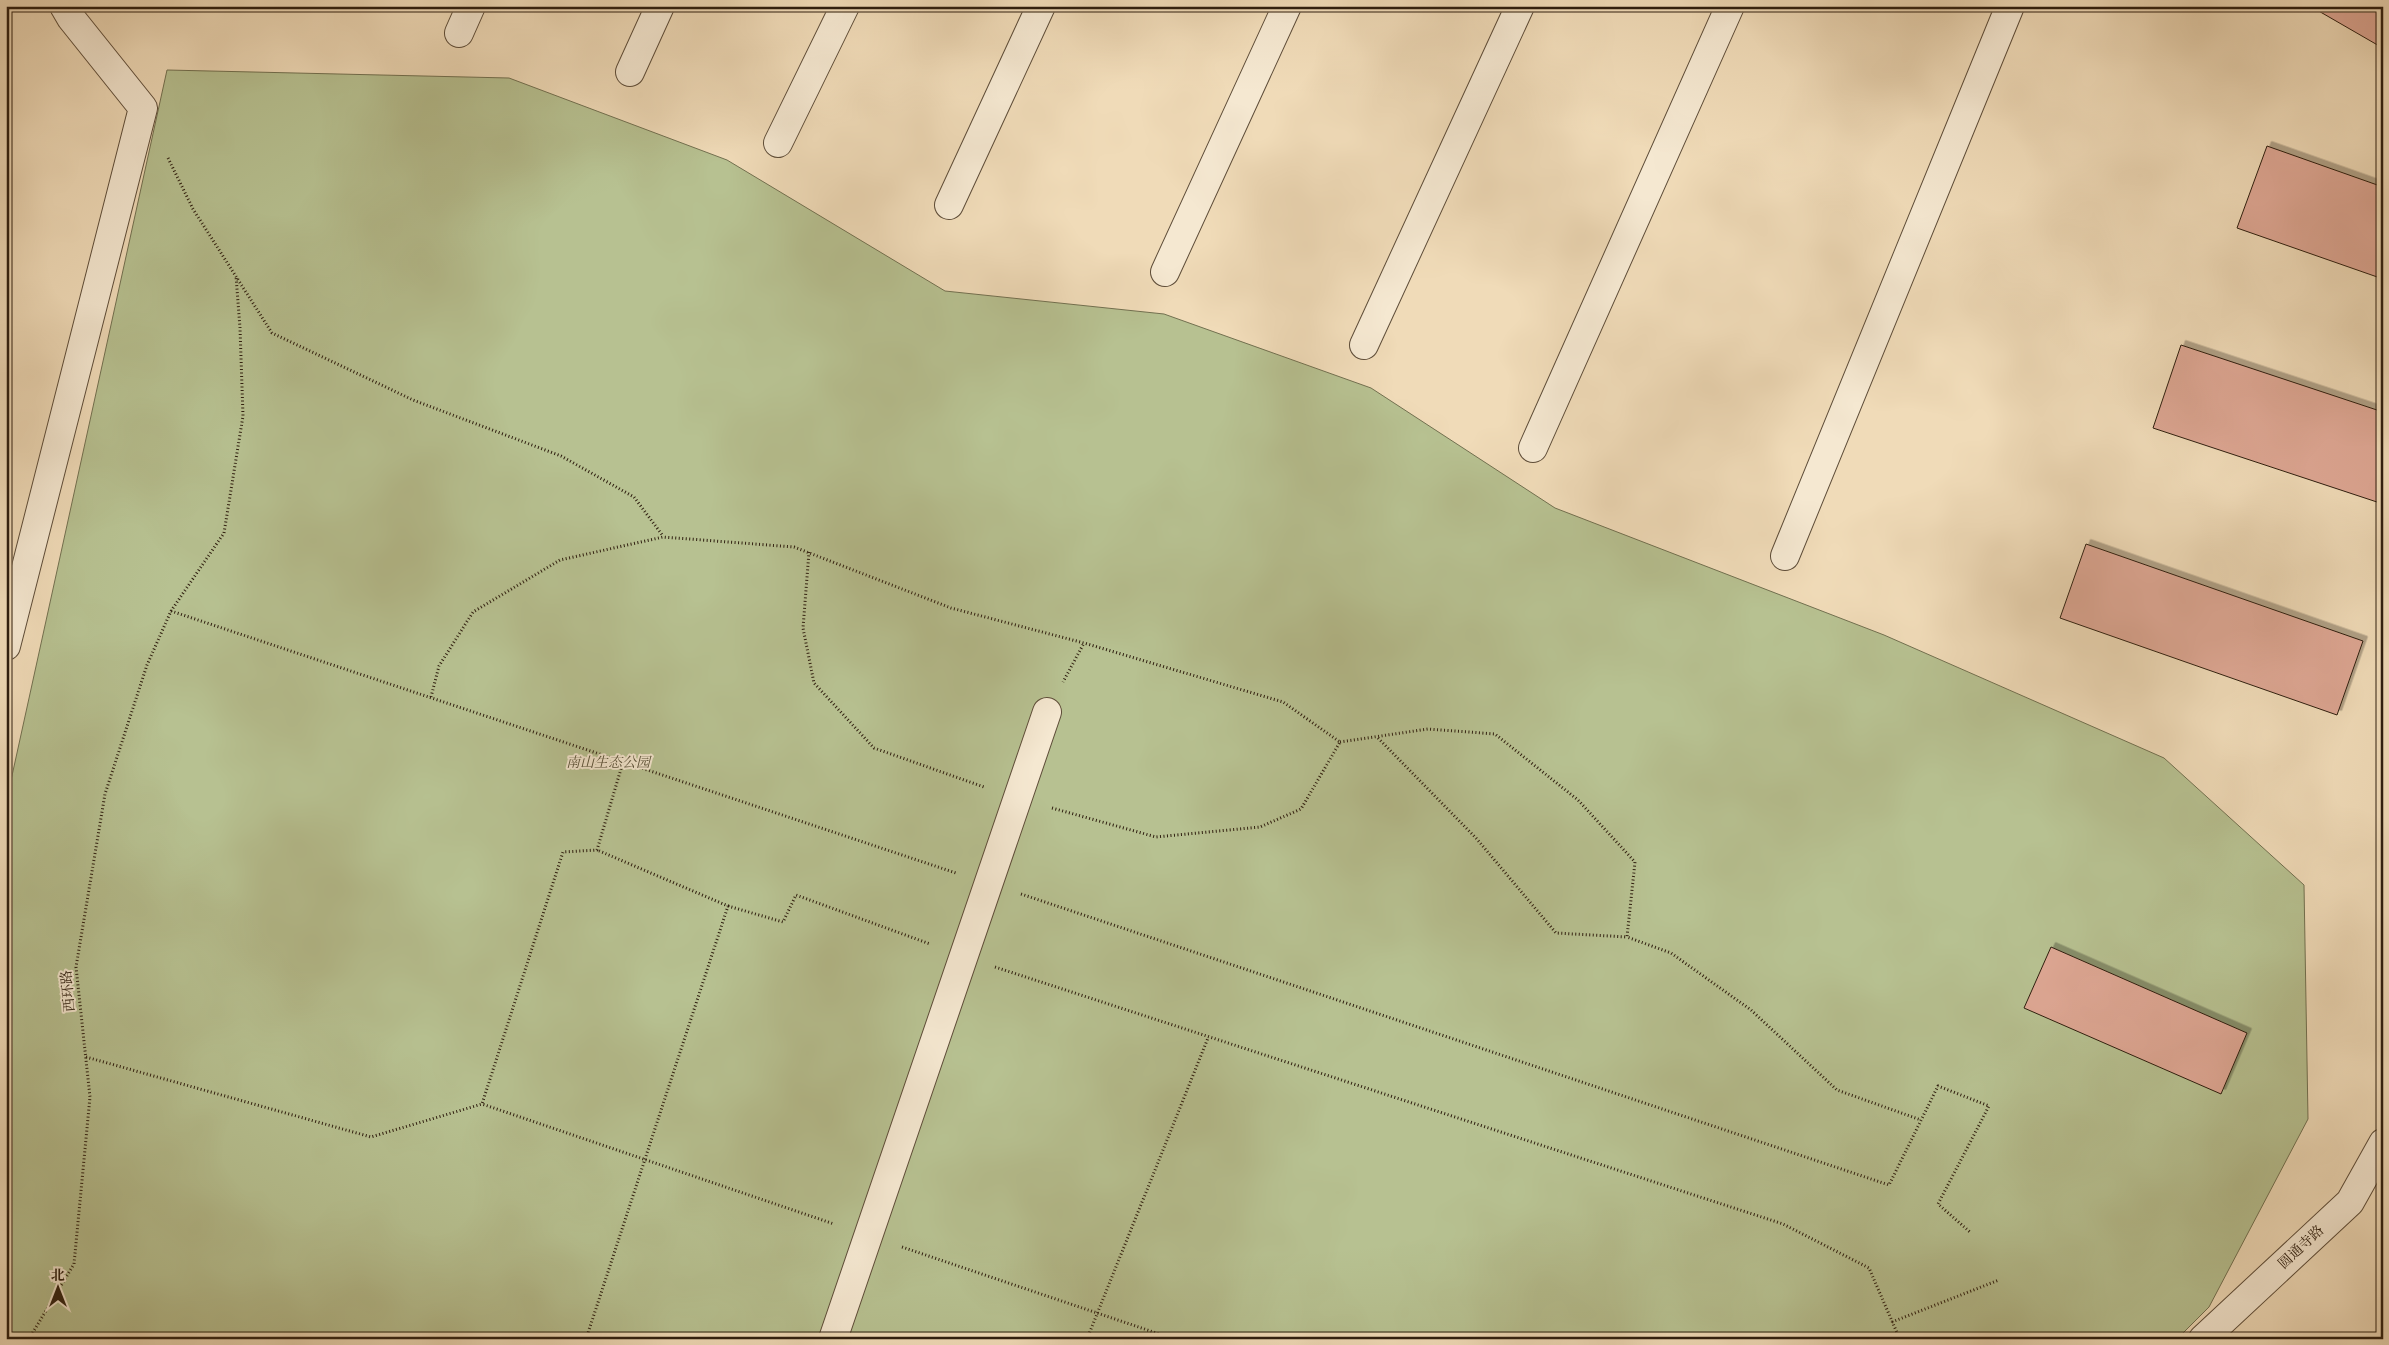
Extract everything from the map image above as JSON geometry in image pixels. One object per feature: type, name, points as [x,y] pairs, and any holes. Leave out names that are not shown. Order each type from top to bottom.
[{"type":"street","points":[[6,646],[144,108],[71,18],[64,6]]},
{"type":"street","points":[[459,33],[471,6]]},
{"type":"street","points":[[630,72],[660,6]]},
{"type":"street","points":[[778,143],[844,6]]},
{"type":"street","points":[[949,204],[1041,6]]},
{"type":"street","points":[[1165,272],[1287,6]]},
{"type":"street","points":[[1364,345],[1520,6]]},
{"type":"street","points":[[1533,448],[1730,6]]},
{"type":"street","points":[[1785,556],[2010,6]]},
{"type":"street","points":[[833,1339],[1047,712]]},
{"type":"street","name":"圆通寺路","points":[[2203,1339],[2350,1202],[2383,1143]]},
{"type":"path","points":[[144,108],[193,209],[272,333],[413,400],[561,456],[634,497],[663,536]]},
{"type":"path","name":"西环路","points":[[29,1339],[74,1264],[90,1097],[76,968],[105,794],[147,665],[171,611],[224,532],[243,416],[236,276]]},
{"type":"path","points":[[431,697],[439,666],[474,612],[560,560],[663,536],[794,547],[951,608],[1084,643],[1283,702],[1340,742],[1428,729],[1496,734],[1578,800],[1635,862],[1627,937]]},
{"type":"path","points":[[809,552],[803,628],[814,683],[874,748],[1018,800],[1156,837],[1260,827],[1301,809],[1340,742]]},
{"type":"path","points":[[171,611],[1889,1185],[1938,1086],[1989,1106],[1938,1204],[1970,1232]]},
{"type":"path","points":[[1047,712],[1084,643]]},
{"type":"path","points":[[1378,737],[1476,838],[1556,933],[1627,937],[1671,953],[1743,1004],[1837,1090],[1921,1120]]},
{"type":"path","points":[[597,850],[623,762]]},
{"type":"path","points":[[482,1104],[563,852],[597,850],[728,906],[783,922],[796,895],[964,957],[1782,1224],[1869,1268],[1898,1335],[1897,1339]]},
{"type":"path","points":[[586,1339],[728,906]]},
{"type":"path","points":[[1087,1339],[1208,1038]]},
{"type":"path","points":[[86,1057],[371,1138],[482,1104],[1174,1339]]},
{"type":"path","points":[[1892,1322],[1999,1280]]},
{"type":"green space","name":"南山生态公园","points":[[167,70],[509,78],[727,160],[945,291],[1164,314],[1371,388],[1555,508],[1884,635],[2164,758],[2304,885],[2308,1119],[2209,1307],[2177,1339],[6,1339],[6,803]]},
{"type":"building","points":[[2310,6],[2383,6],[2383,49],[2381,47]]},
{"type":"building","points":[[2267,146],[2383,187],[2383,279],[2237,228]]},
{"type":"building","points":[[2181,345],[2383,412],[2383,495],[2380,503],[2153,428]]},
{"type":"building","points":[[2086,544],[2363,641],[2337,715],[2060,618]]},
{"type":"building","points":[[2051,947],[2247,1033],[2221,1094],[2024,1008]]}]
